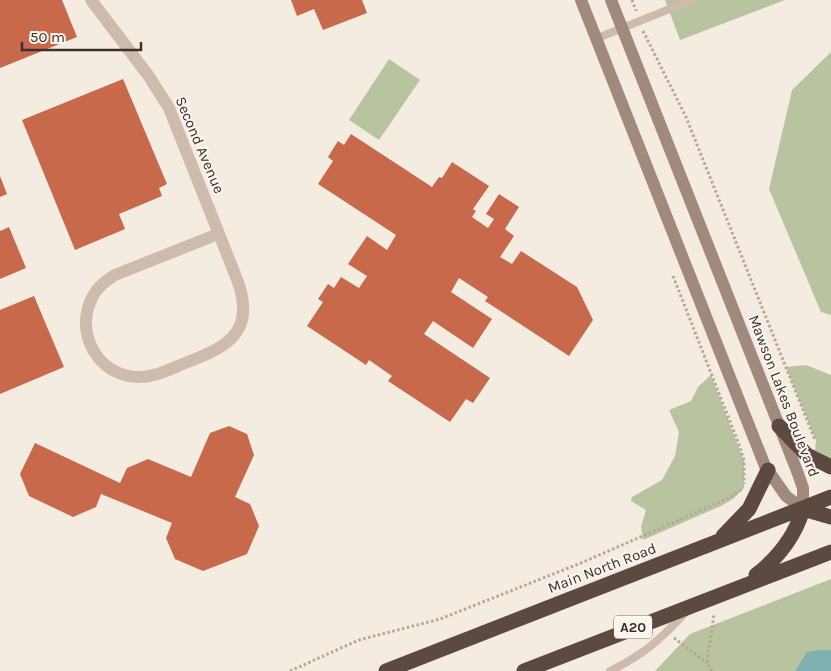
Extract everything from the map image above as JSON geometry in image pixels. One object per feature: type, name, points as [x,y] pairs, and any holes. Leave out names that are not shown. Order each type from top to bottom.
[{"type":"highway","points":[[779,426],[799,449],[831,467]]},
{"type":"highway","points":[[719,541],[750,509],[768,470]]},
{"type":"highway","name":"Main North Road","points":[[386,671],[831,497]]},
{"type":"highway","points":[[744,584],[771,564],[780,553],[796,530],[803,508],[831,518]]},
{"type":"highway","name":"A20","points":[[524,671],[744,584],[831,552]]},
{"type":"street","name":"Second Avenue","points":[[91,0],[148,75],[169,108],[238,282],[244,304],[240,325],[229,342],[218,351],[152,376],[130,377],[120,374],[104,364],[90,345],[85,326],[88,305],[102,284],[115,275],[218,234]]},
{"type":"street","points":[[581,0],[768,470],[786,496],[803,508]]},
{"type":"street","name":"Mawson Lakes Boulevard","points":[[611,0],[802,484],[803,508]]},
{"type":"lane","points":[[595,39],[692,0]]},
{"type":"lane","points":[[610,671],[631,661],[667,633],[693,604]]},
{"type":"path","points":[[632,0],[639,21],[686,117],[816,442],[816,460]]},
{"type":"path","points":[[672,274],[740,447],[744,461],[744,492]]},
{"type":"path","points":[[290,671],[359,640],[440,620],[554,574],[728,499],[744,488]]},
{"type":"path","points":[[707,663],[714,614]]},
{"type":"path","points":[[667,633],[689,647],[707,663],[712,671]]},
{"type":"green space","points":[[665,0],[785,0],[680,40]]},
{"type":"green space","points":[[831,52],[831,315],[821,312],[769,189],[792,90]]},
{"type":"green space","points":[[389,59],[420,80],[379,140],[349,120]]},
{"type":"green space","points":[[806,365],[831,375],[831,459],[815,450],[816,441],[786,367]]},
{"type":"green space","points":[[711,375],[744,461],[744,488],[733,499],[721,506],[643,540],[641,527],[646,510],[631,501],[632,497],[662,480],[675,456],[679,432],[669,410],[691,401],[698,387]]},
{"type":"green space","points":[[831,579],[831,671],[655,671],[690,634]]},
{"type":"water","points":[[831,650],[831,671],[795,671],[807,652]]},
{"type":"building","points":[[0,0],[62,0],[77,37],[0,68]]},
{"type":"building","points":[[291,0],[362,0],[367,13],[323,30],[314,9],[297,16]]},
{"type":"building","points":[[123,79],[167,184],[159,188],[162,196],[119,214],[125,229],[75,250],[22,120]]},
{"type":"building","points":[[351,134],[432,187],[439,177],[442,178],[452,162],[489,186],[473,209],[476,211],[472,217],[488,228],[494,219],[486,214],[499,194],[519,207],[505,229],[514,236],[500,257],[512,264],[521,251],[577,287],[593,320],[569,356],[485,301],[488,297],[459,278],[451,292],[492,319],[473,348],[433,321],[424,334],[490,378],[473,403],[466,399],[450,422],[388,381],[392,376],[369,360],[366,365],[307,326],[323,302],[318,299],[328,284],[334,288],[341,277],[359,288],[367,276],[348,264],[367,236],[387,250],[396,235],[318,184],[333,161],[328,157],[338,141],[344,145]]},
{"type":"building","points":[[0,176],[7,194],[0,197]]},
{"type":"building","points":[[9,227],[26,268],[0,279],[0,231]]},
{"type":"building","points":[[34,296],[64,367],[0,394],[0,310]]},
{"type":"building","points":[[229,426],[247,434],[254,455],[235,497],[250,504],[259,526],[247,554],[203,571],[175,559],[166,538],[172,523],[101,494],[96,507],[73,517],[29,496],[20,474],[35,443],[120,483],[127,468],[148,459],[191,477],[210,433]]}]
